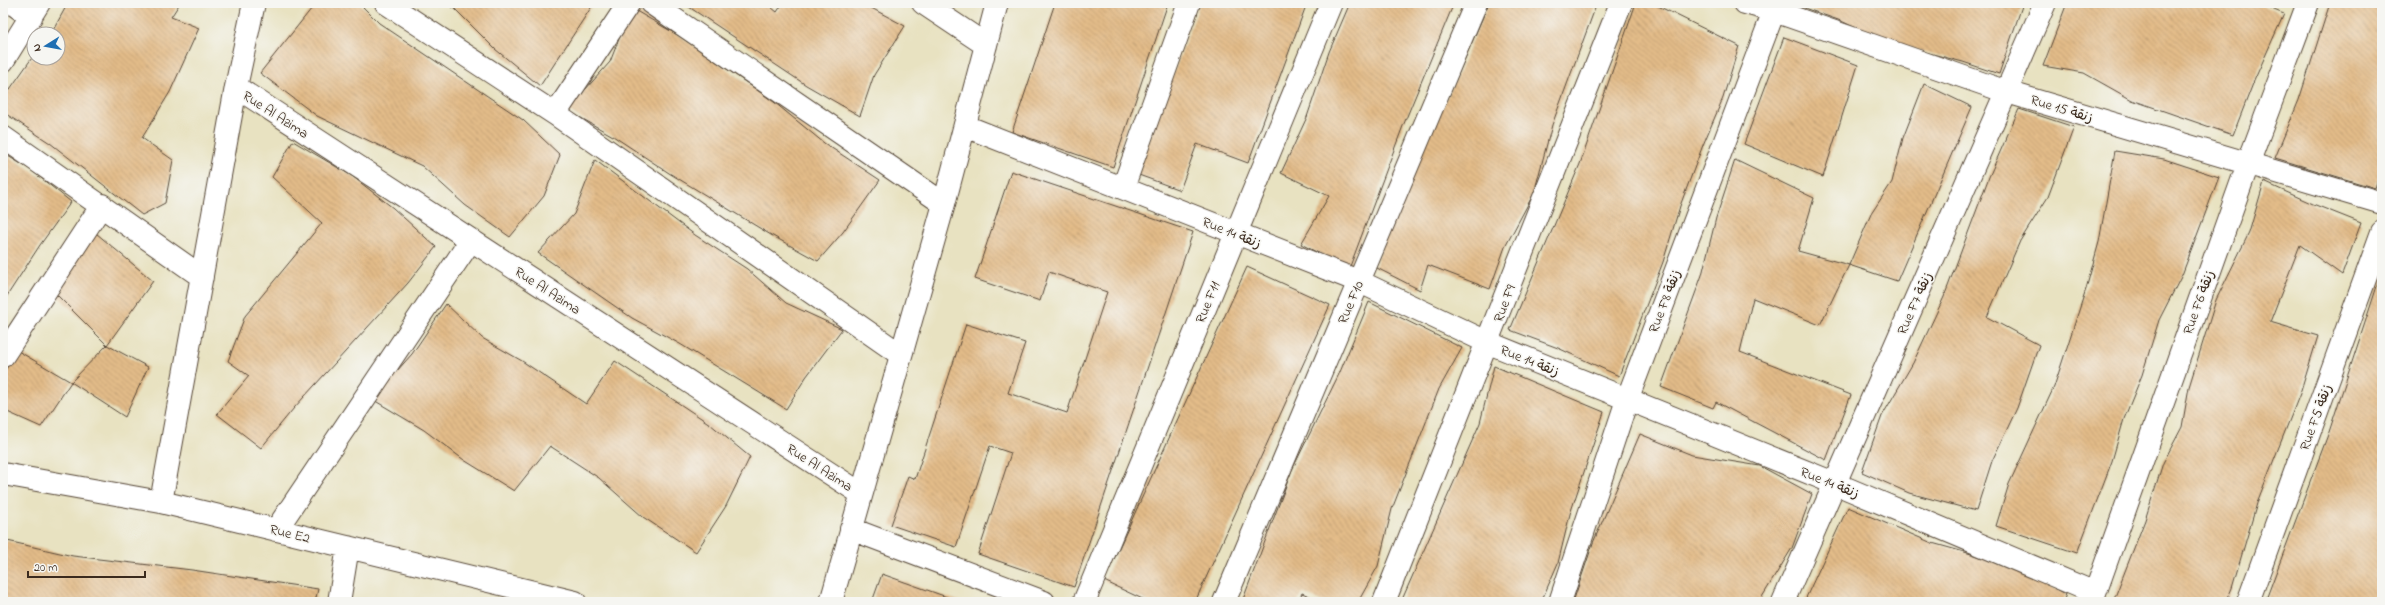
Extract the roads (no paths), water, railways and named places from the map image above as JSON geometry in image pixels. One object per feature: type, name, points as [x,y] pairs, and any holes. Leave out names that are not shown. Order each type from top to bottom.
[{"type":"street","points":[[3,61],[35,10],[12,3]]},
{"type":"street","points":[[161,502],[236,87],[254,3]]},
{"type":"street","points":[[386,3],[555,114],[900,355]]},
{"type":"street","points":[[555,114],[629,3]]},
{"type":"street","points":[[651,3],[944,204]]},
{"type":"street","points":[[923,3],[986,45]]},
{"type":"street","points":[[830,602],[944,204],[997,3]]},
{"type":"street","points":[[1123,188],[1189,3]]},
{"type":"street","name":"Rue F11","points":[[1084,602],[1331,3]]},
{"type":"street","name":"Rue F10","points":[[1224,602],[1476,3]]},
{"type":"street","name":"Rue F9","points":[[1384,602],[1488,343],[1621,3]]},
{"type":"street","name":"Rue 15 زنقة","points":[[1745,3],[1776,7],[2007,92],[2248,164],[2382,202]]},
{"type":"street","name":"Rue F7 زنقة","points":[[1783,602],[2045,3]]},
{"type":"street","name":"Rue F6 زنقة","points":[[2093,598],[2248,164],[2302,5]]},
{"type":"street","name":"Rue F8 زنقة","points":[[1560,602],[1627,400],[1776,7]]},
{"type":"street","name":"Rue Al Azima","points":[[236,87],[860,493]]},
{"type":"street","name":"Rue 14 زنقة","points":[[965,126],[1358,281],[1488,343],[1834,483],[2093,598]]},
{"type":"street","points":[[3,137],[102,205],[202,277]]},
{"type":"street","points":[[3,356],[102,205]]},
{"type":"street","name":"Rue F5 زنقة","points":[[2248,602],[2382,232]]},
{"type":"street","points":[[276,530],[471,240]]},
{"type":"street","name":"Rue E2","points":[[3,474],[161,502],[575,602]]},
{"type":"street","points":[[851,529],[1044,602]]},
{"type":"street","points":[[339,602],[348,547]]}]
